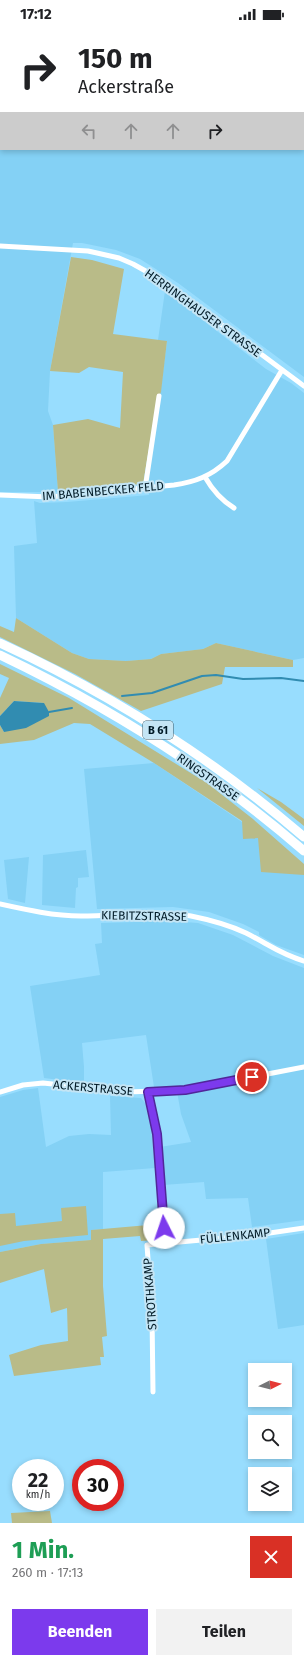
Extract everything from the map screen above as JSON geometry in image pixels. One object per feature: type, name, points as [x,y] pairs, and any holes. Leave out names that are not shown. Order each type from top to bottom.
[{"type":"highway","name":"RINGSTRASSE","points":[[0,644],[52,668],[162,732],[221,771],[266,805],[304,837]]},
{"type":"highway","name":"RINGSTRASSE","points":[[0,655],[90,702],[155,741],[206,774],[251,807],[304,851]]},
{"type":"street","name":"HERRINGHAUSER STRASSE","points":[[0,246],[88,251],[119,258],[133,264],[160,279],[304,386]]},
{"type":"street","name":"IM BABENBECKER FELD","points":[[0,495],[50,497],[145,489],[188,483],[205,477],[227,461],[282,370]]},
{"type":"street","points":[[145,489],[159,396]]},
{"type":"street","points":[[205,477],[212,490],[234,508]]},
{"type":"street","name":"KIEBITZSTRASSE","points":[[0,904],[41,913],[64,915],[166,914],[191,916],[226,925],[246,933],[288,956],[304,961]]},
{"type":"street","name":"ACKERSTRASSE","points":[[0,1092],[43,1083],[106,1090],[148,1092],[208,1086],[304,1067]]},
{"type":"street","name":"STROTHKAMP","points":[[148,1092],[157,1134],[165,1243],[149,1244],[146,1247],[152,1315],[153,1392]]},
{"type":"street","name":"FÜLLENKAMP","points":[[165,1243],[225,1238],[304,1228]]},
{"type":"shaded area","points":[[0,150],[304,150],[304,377],[178,283],[140,259],[116,250],[82,243],[73,243],[50,371],[48,411],[53,425],[58,492],[0,492]]},
{"type":"shaded area","points":[[165,291],[266,369],[291,383],[304,393],[304,658],[293,660],[216,643],[203,649],[161,654],[151,659],[126,661],[89,659],[72,653],[16,618],[14,546],[37,543],[34,501],[40,503],[67,502],[149,495],[148,481],[167,342],[158,340]]},
{"type":"shaded area","points":[[14,701],[44,703],[49,712],[49,716],[26,728],[4,732],[0,725],[0,716]]},
{"type":"shaded area","points":[[154,763],[242,822],[304,875],[304,955],[276,945],[259,935],[259,932],[243,924],[209,912],[173,907],[97,909],[84,769]]},
{"type":"shaded area","points":[[86,850],[89,877],[78,878],[75,908],[42,905],[43,855]]},
{"type":"shaded area","points":[[29,857],[25,903],[8,899],[4,860]]},
{"type":"shaded area","points":[[171,921],[198,923],[233,935],[273,956],[304,968],[304,1220],[252,1227],[248,1198],[206,1199],[204,1182],[163,1185],[160,1147],[191,1142],[181,1114],[176,1086],[154,1087],[146,1035],[82,1043],[84,1083],[44,1078],[30,986],[100,975],[95,944],[102,943],[101,923]]},
{"type":"shaded area","points":[[38,1088],[46,1147],[69,1136],[89,1134],[111,1135],[110,1096],[141,1098],[146,1104],[151,1125],[155,1168],[103,1172],[103,1229],[91,1230],[91,1240],[41,1244],[0,1252],[0,1097],[23,1090]]},
{"type":"shaded area","points":[[304,1233],[304,1325],[278,1329],[266,1239]]},
{"type":"green space","points":[[71,257],[92,260],[124,269],[113,334],[167,341],[161,392],[157,401],[143,484],[58,492],[53,425],[88,419],[120,428],[123,372],[89,367],[79,373],[50,371]]},
{"type":"green space","points":[[16,618],[72,653],[89,659],[126,661],[151,659],[161,654],[203,649],[216,643],[293,660],[293,667],[225,667],[222,684],[141,711],[75,674],[0,637],[0,626],[14,632]]},
{"type":"green space","points":[[0,664],[69,698],[207,783],[253,819],[304,864],[304,875],[261,872],[258,838],[243,839],[242,821],[154,763],[90,724],[74,723],[34,740],[0,744],[0,725],[4,732],[44,703],[14,701],[0,716],[0,698],[9,678],[0,674]]},
{"type":"green space","points":[[257,788],[281,802],[304,819],[304,826]]},
{"type":"green space","points":[[86,1206],[88,1235],[24,1241],[0,1246],[0,1214],[15,1213],[16,1226],[62,1221],[61,1208]]},
{"type":"green space","points":[[160,1224],[161,1237],[157,1240],[141,1241],[140,1236],[103,1239],[103,1286],[107,1336],[102,1337],[104,1357],[100,1357],[101,1365],[14,1376],[9,1355],[41,1345],[68,1341],[67,1308],[51,1313],[44,1269],[0,1283],[0,1252],[41,1244],[91,1240],[91,1230]]},
{"type":"green space","points":[[50,1511],[52,1523],[12,1523],[11,1513]]},
{"type":"waterway","points":[[122,696],[152,693],[202,676],[216,675],[243,679],[281,678],[304,681]]},
{"type":"waterway","points":[[49,712],[72,708]]},
{"type":"route","points":[[164,1228],[157,1134],[148,1092],[185,1090],[252,1077]]}]
